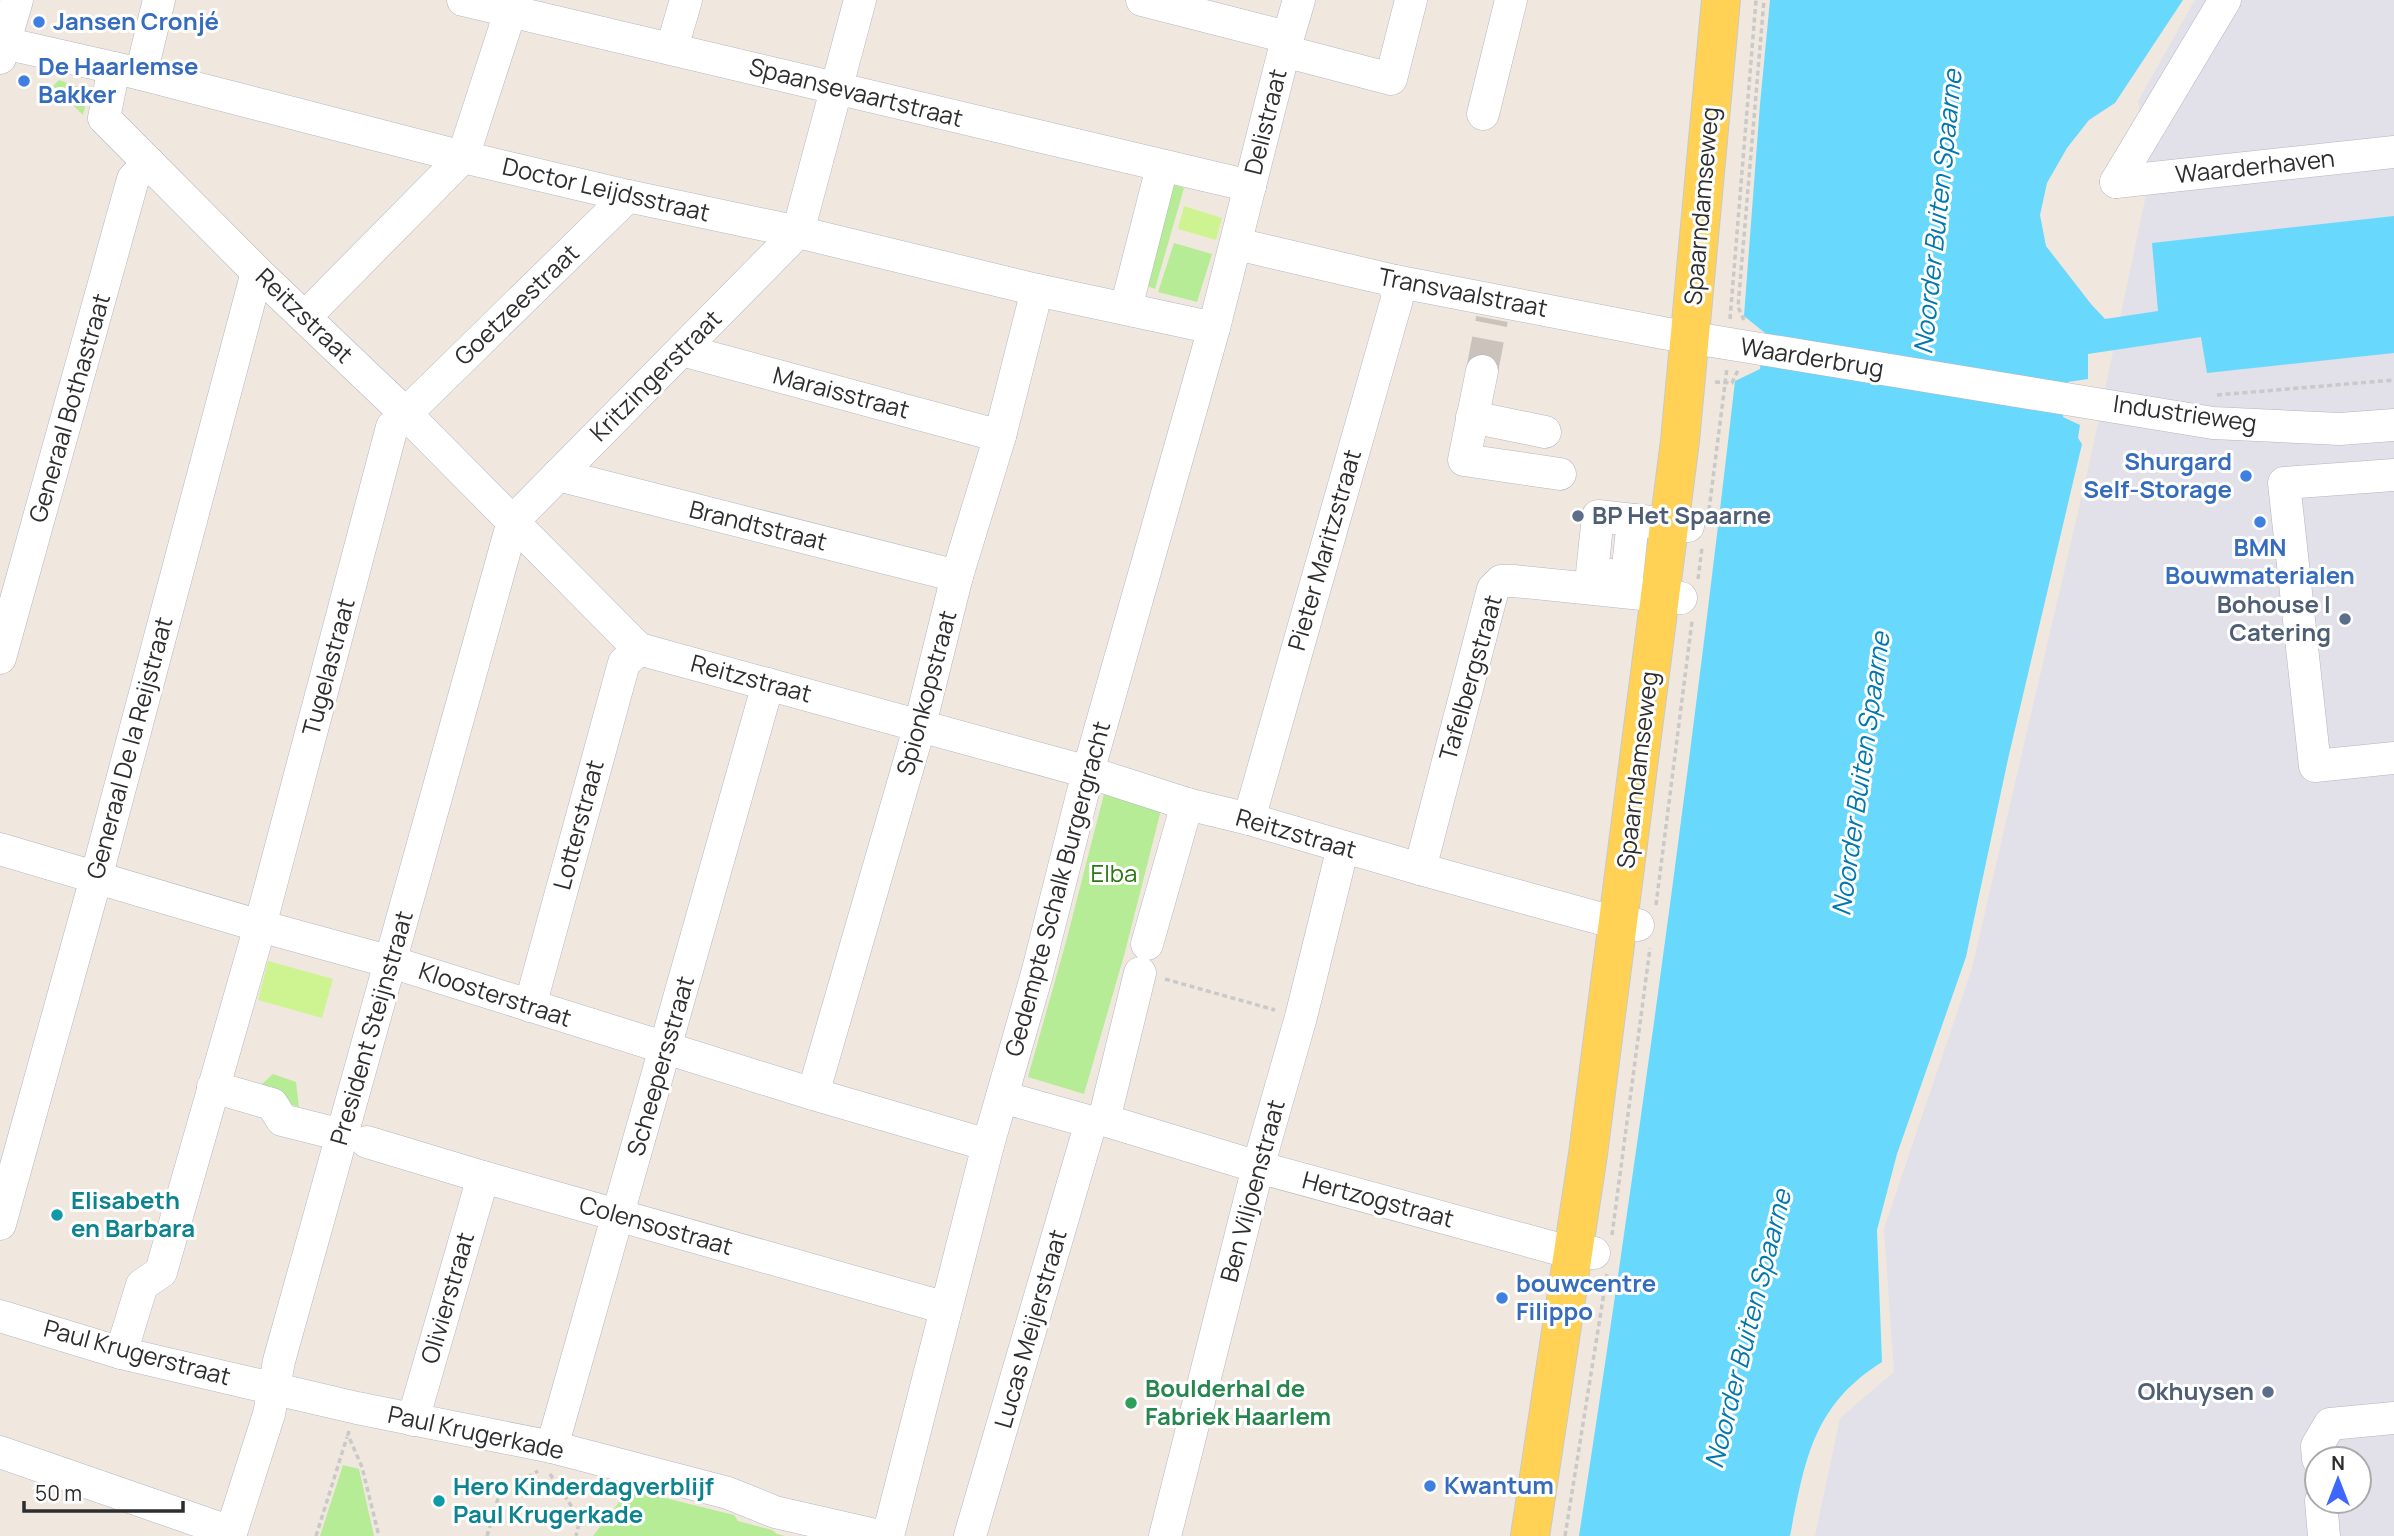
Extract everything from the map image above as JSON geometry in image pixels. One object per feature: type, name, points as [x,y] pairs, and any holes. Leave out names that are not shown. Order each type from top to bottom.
[{"type":"main road","name":"Spaarndamseweg","points":[[1721,0],[1727,339]]},
{"type":"main road","name":"Spaarndamseweg","points":[[1530,1536],[1584,1252],[1628,923],[1648,590],[1663,523],[1727,339],[1741,0]]},
{"type":"main road","name":"Spaarndamseweg","points":[[1550,1536],[1577,1381],[1584,1252]]},
{"type":"street","points":[[1,47],[17,0]]},
{"type":"street","points":[[128,71],[159,0]]},
{"type":"street","name":"Spaansevaartstraat","points":[[463,0],[513,6],[672,48],[1250,186]]},
{"type":"street","points":[[672,48],[686,0]]},
{"type":"street","points":[[797,232],[860,0]]},
{"type":"street","points":[[1142,0],[1391,79],[1411,0]]},
{"type":"street","name":"Delistraat","points":[[1237,244],[1299,0]]},
{"type":"street","points":[[1483,114],[1511,0]]},
{"type":"street","name":"Waarderhaven","points":[[2225,0],[2116,182],[2394,152]]},
{"type":"street","points":[[305,317],[463,157],[513,6]]},
{"type":"street","name":"Doctor Leijdsstraat","points":[[1,47],[128,71],[463,157],[797,232],[1037,290],[1214,328]]},
{"type":"street","name":"Reitzstraat","points":[[128,71],[104,118],[257,272],[405,413],[639,649],[1088,772],[1186,804],[1248,819],[1420,869],[1628,923]]},
{"type":"street","name":"Generaal Bothastraat","points":[[0,658],[133,180],[149,163]]},
{"type":"street","points":[[1126,308],[1162,167]]},
{"type":"street","name":"Goetzeestraat","points":[[405,413],[628,196]]},
{"type":"street","name":"Kritzingerstraat","points":[[513,521],[797,232]]},
{"type":"street","name":"Transvaalstraat","points":[[1237,244],[1395,281],[1493,310],[1727,339]]},
{"type":"street","name":"Gedempte Schalk Burgergracht","points":[[888,1536],[988,1145],[1038,974],[1088,772],[1237,244]]},
{"type":"street","name":"Generaal De la Reijstraat","points":[[0,1224],[96,878],[257,272]]},
{"type":"street","name":"Pieter Maritzstraat","points":[[1248,819],[1397,299],[1395,281]]},
{"type":"street","name":"Spionkopstraat","points":[[813,1094],[920,725],[957,576],[1000,436],[1037,290]]},
{"type":"street","name":"Waarderbrug","points":[[1727,339],[2101,403]]},
{"type":"street","name":"Maraisstraat","points":[[681,350],[1000,436]]},
{"type":"street","points":[[1482,371],[1464,460],[1560,474]]},
{"type":"street","name":"Industrieweg","points":[[2101,403],[2213,410],[2341,409],[2394,404]]},
{"type":"street","name":"Industrieweg","points":[[2101,403],[2213,423],[2340,429],[2394,425]]},
{"type":"street","name":"Tugelastraat","points":[[214,1087],[260,926],[392,427],[405,413]]},
{"type":"street","points":[[1472,418],[1545,432]]},
{"type":"street","name":"Brandtstraat","points":[[558,475],[957,576]]},
{"type":"street","points":[[2394,475],[2284,484],[2315,766],[2394,758]]},
{"type":"street","points":[[1592,573],[1598,516],[1663,523]]},
{"type":"street","name":"President Steijnstraat","points":[[231,1534],[274,1388],[354,1138],[391,962],[513,521]]},
{"type":"street","points":[[1535,566],[1592,573],[1648,590]]},
{"type":"street","name":"Tafelbergstraat","points":[[1420,869],[1493,589],[1501,581],[1514,581],[1648,590]]},
{"type":"street","name":"Lotterstraat","points":[[530,1006],[624,663],[639,649]]},
{"type":"street","name":"Scheepersstraat","points":[[552,1447],[768,684]]},
{"type":"street","name":"Lucas Meijerstraat","points":[[970,1536],[1098,1121],[1186,804]]},
{"type":"street","name":"Ben Viljoenstraat","points":[[1165,1536],[1258,1167],[1301,1017],[1343,847]]},
{"type":"street","name":"Kloosterstraat","points":[[0,849],[391,962],[666,1049],[988,1145]]},
{"type":"street","points":[[121,1353],[142,1285],[161,1272],[214,1087]]},
{"type":"street","name":"Colensostraat","points":[[214,1087],[272,1104],[282,1121],[354,1138],[946,1308]]},
{"type":"street","name":"Hertzogstraat","points":[[1002,1097],[1098,1121],[1558,1249],[1584,1252]]},
{"type":"street","name":"Olivierstraat","points":[[413,1420],[484,1177]]},
{"type":"street","name":"Paul Krugerstraat","points":[[0,1316],[121,1353],[274,1388]]},
{"type":"street","name":"Paul Krugerkade","points":[[274,1388],[352,1421],[413,1420],[552,1447],[727,1493],[775,1512],[880,1536]]},
{"type":"street","points":[[2318,1445],[2330,1424],[2394,1418]]},
{"type":"street","points":[[0,1452],[231,1534]]},
{"type":"street","points":[[2322,1515],[2324,1536]]},
{"type":"path","points":[[1727,339],[1756,0]]},
{"type":"path","points":[[1727,339],[1742,318],[1738,307],[1764,0]]},
{"type":"path","points":[[2212,396],[2394,380]]},
{"type":"path","points":[[1143,958],[1301,1017]]},
{"type":"path","points":[[316,1536],[352,1421]]},
{"type":"path","points":[[352,1421],[379,1536]]},
{"type":"path","points":[[487,1536],[499,1495],[545,1466],[580,1520],[576,1536]]},
{"type":"shaded area","points":[[2195,0],[2394,0],[2394,1536],[1815,1536],[1840,1418],[1894,1372],[1884,1229],[1972,968],[2091,456],[2151,171],[2138,101]]},
{"type":"green space","points":[[59,80],[89,91],[83,115],[53,86]]},
{"type":"green space","points":[[1174,185],[1184,188],[1155,289],[1145,285]]},
{"type":"green space","points":[[1184,206],[1222,218],[1216,240],[1178,229]]},
{"type":"green space","points":[[1174,243],[1212,254],[1197,302],[1158,292]]},
{"type":"green space","name":"Elba","points":[[1104,794],[1161,810],[1125,952],[1084,1094],[1028,1077]]},
{"type":"green space","points":[[268,961],[333,979],[322,1018],[258,1000]]},
{"type":"green space","points":[[273,1074],[296,1082],[299,1107],[253,1092]]},
{"type":"green space","points":[[343,1465],[359,1469],[374,1536],[320,1536]]},
{"type":"green space","points":[[629,1489],[734,1515],[738,1521],[785,1536],[593,1536]]},
{"type":"water","name":"Noorder Buiten Spaarne","points":[[1770,0],[2183,0],[2115,103],[2089,120],[2067,148],[2047,183],[2040,215],[2046,246],[2105,319],[2158,311],[2152,243],[2394,216],[2394,353],[2207,373],[2201,337],[2088,354],[2088,379],[2068,382],[2063,417],[2080,425],[2078,438],[2082,444],[2008,759],[1966,957],[1897,1154],[1877,1230],[1882,1362],[1840,1397],[1815,1437],[1801,1483],[1790,1536],[1579,1536],[1663,959],[1735,381],[1760,369],[1765,333],[1744,316]]},
{"type":"tunnel","points":[[1482,371],[1492,319]]},
{"type":"place","name":"Jansen Cronjé","points":[[39,22]]},
{"type":"place","name":"De Haarlemse Bakker","points":[[24,81]]},
{"type":"place","name":"Shurgard Self-Storage","points":[[2246,476]]},
{"type":"place","name":"BP Het Spaarne","points":[[1578,516]]},
{"type":"place","name":"BMN Bouwmaterialen","points":[[2260,522]]},
{"type":"place","name":"Bohouse | Catering","points":[[2345,619]]},
{"type":"place","name":"Elisabeth en Barbara","points":[[57,1215]]},
{"type":"place","name":"bouwcentre Filippo","points":[[1502,1298]]},
{"type":"place","name":"Okhuysen","points":[[2268,1392]]},
{"type":"place","name":"Boulderhal de Fabriek Haarlem","points":[[1131,1403]]},
{"type":"place","name":"Kwantum","points":[[1430,1486]]},
{"type":"place","name":"Hero Kinderdagverblijf Paul Krugerkade","points":[[439,1501]]}]
